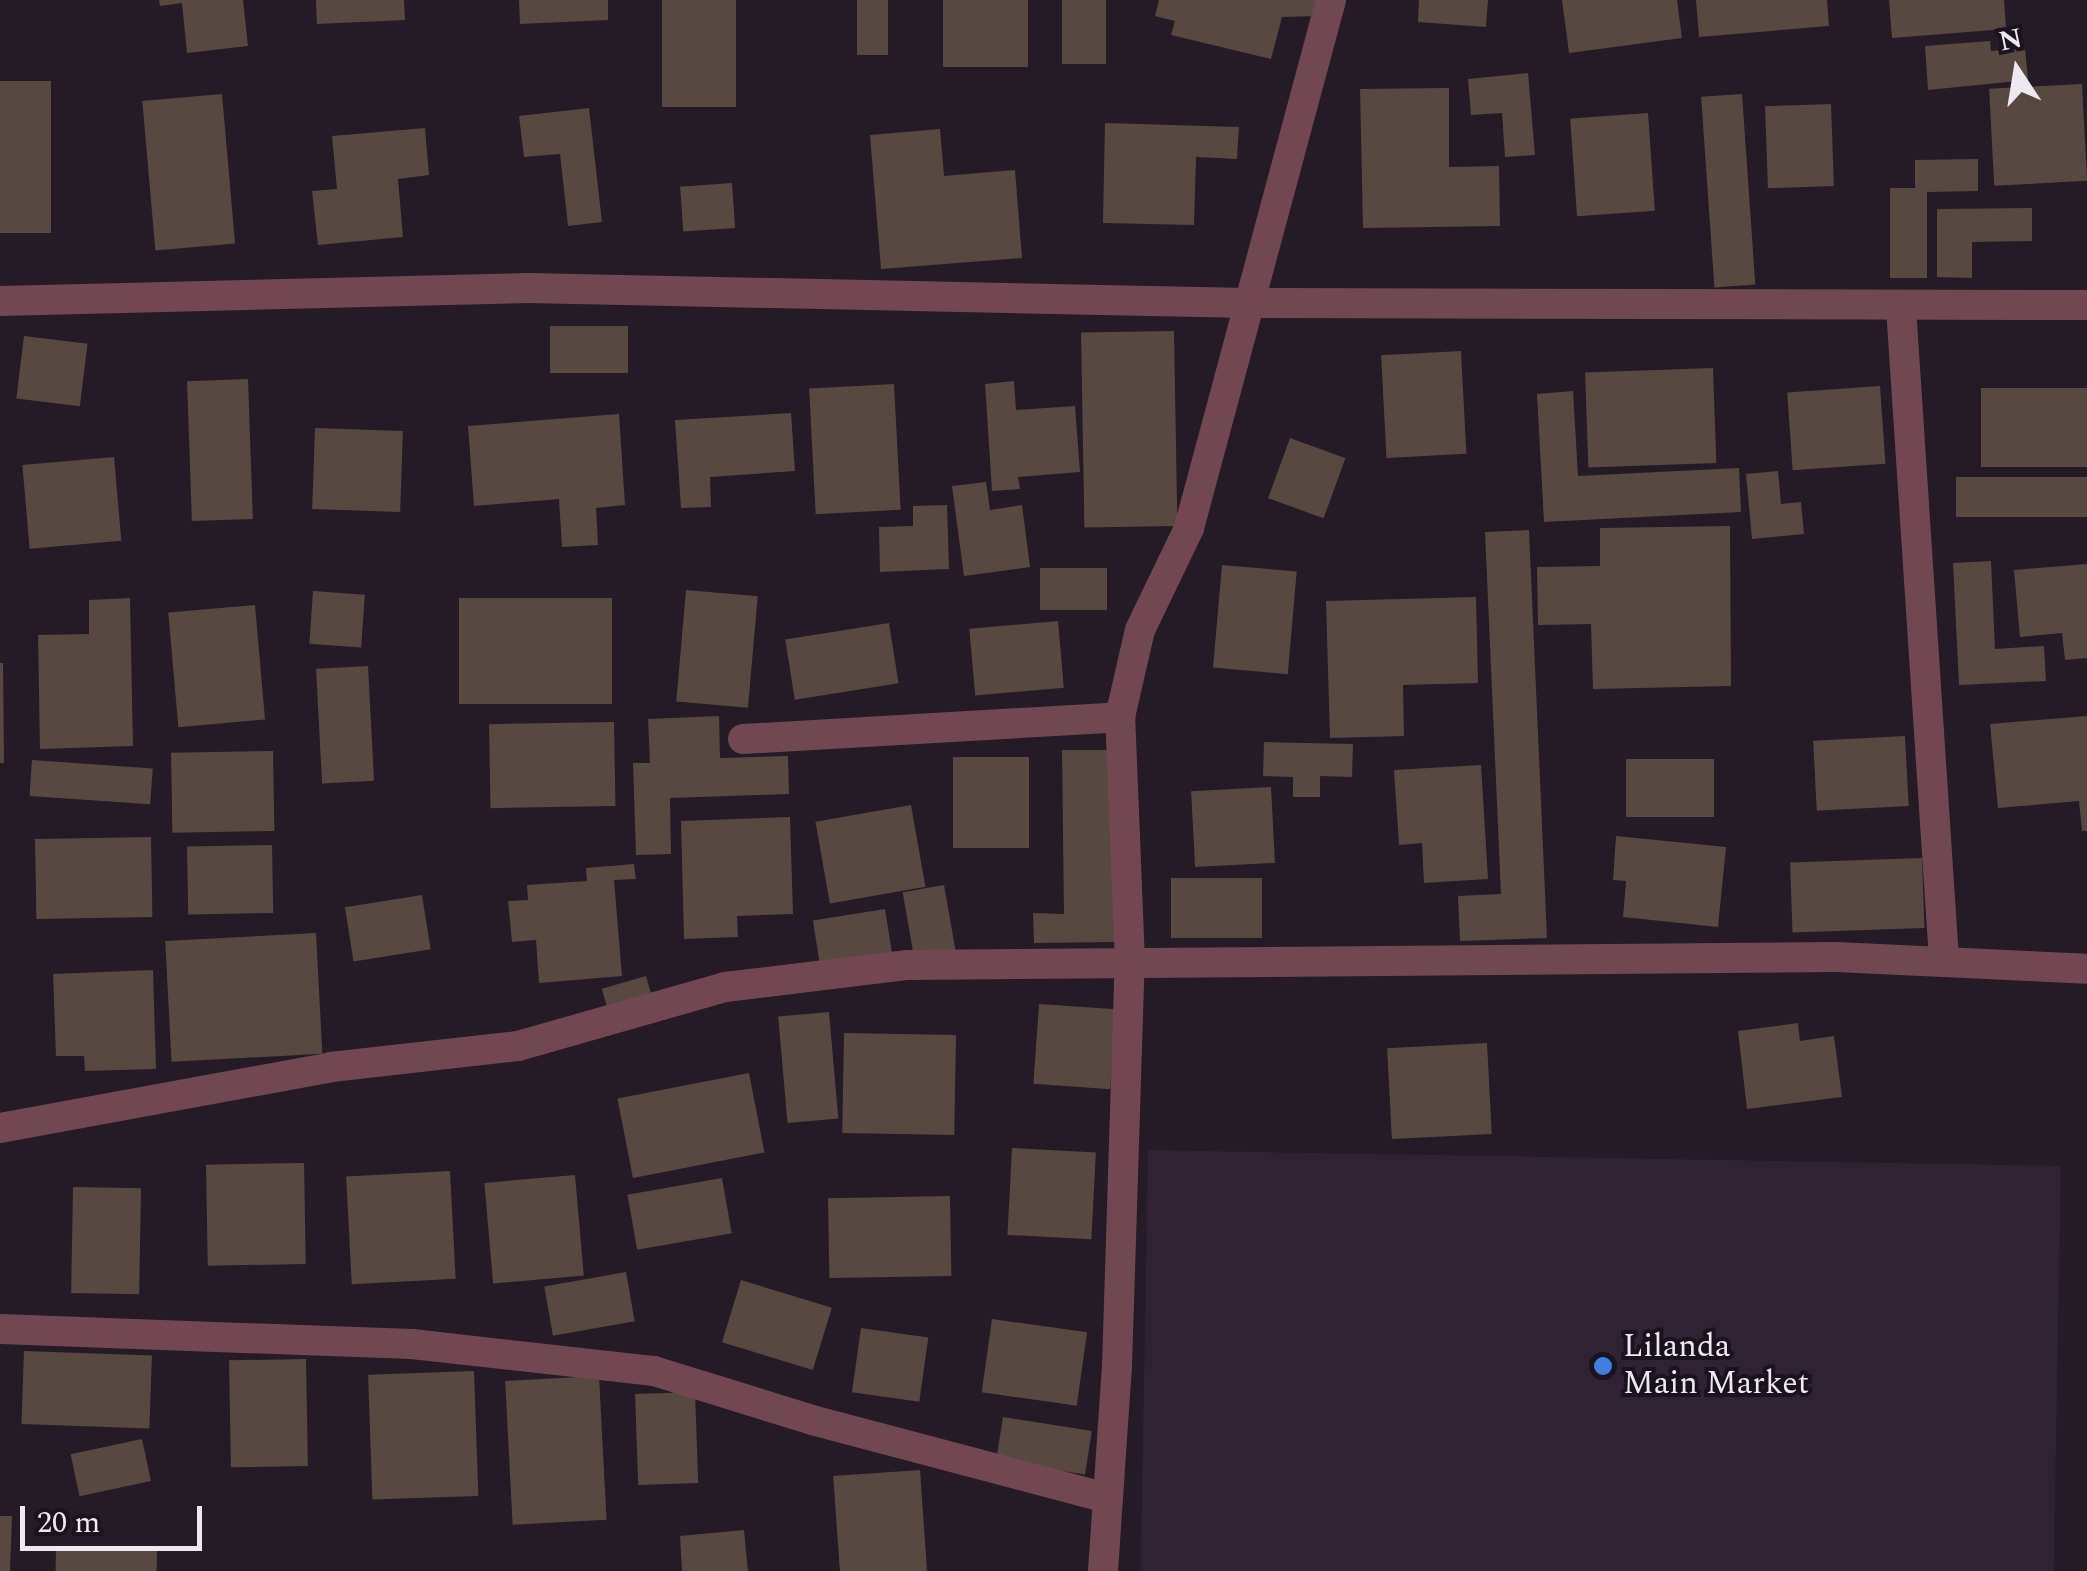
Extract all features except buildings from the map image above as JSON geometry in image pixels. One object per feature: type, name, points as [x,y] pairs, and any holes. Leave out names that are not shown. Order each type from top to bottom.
[{"type":"street","points":[[1103,1571],[1130,962],[1120,717],[1140,630],[1188,528],[1330,0]]},
{"type":"street","points":[[0,302],[528,288],[1249,303],[2087,305]]},
{"type":"street","points":[[1900,307],[1944,959]]},
{"type":"street","points":[[743,739],[1120,717]]},
{"type":"street","points":[[0,1128],[331,1067],[518,1046],[725,987],[908,965],[1944,959],[2087,969]]},
{"type":"street","points":[[0,1329],[412,1344],[654,1371],[812,1420],[1108,1498]]},
{"type":"shaded area","name":"Lilanda Main Market","points":[[1148,1150],[2061,1166],[2054,1571],[1141,1571]]},
{"type":"place","name":"Lilanda Main Market","points":[[1603,1366]]}]
